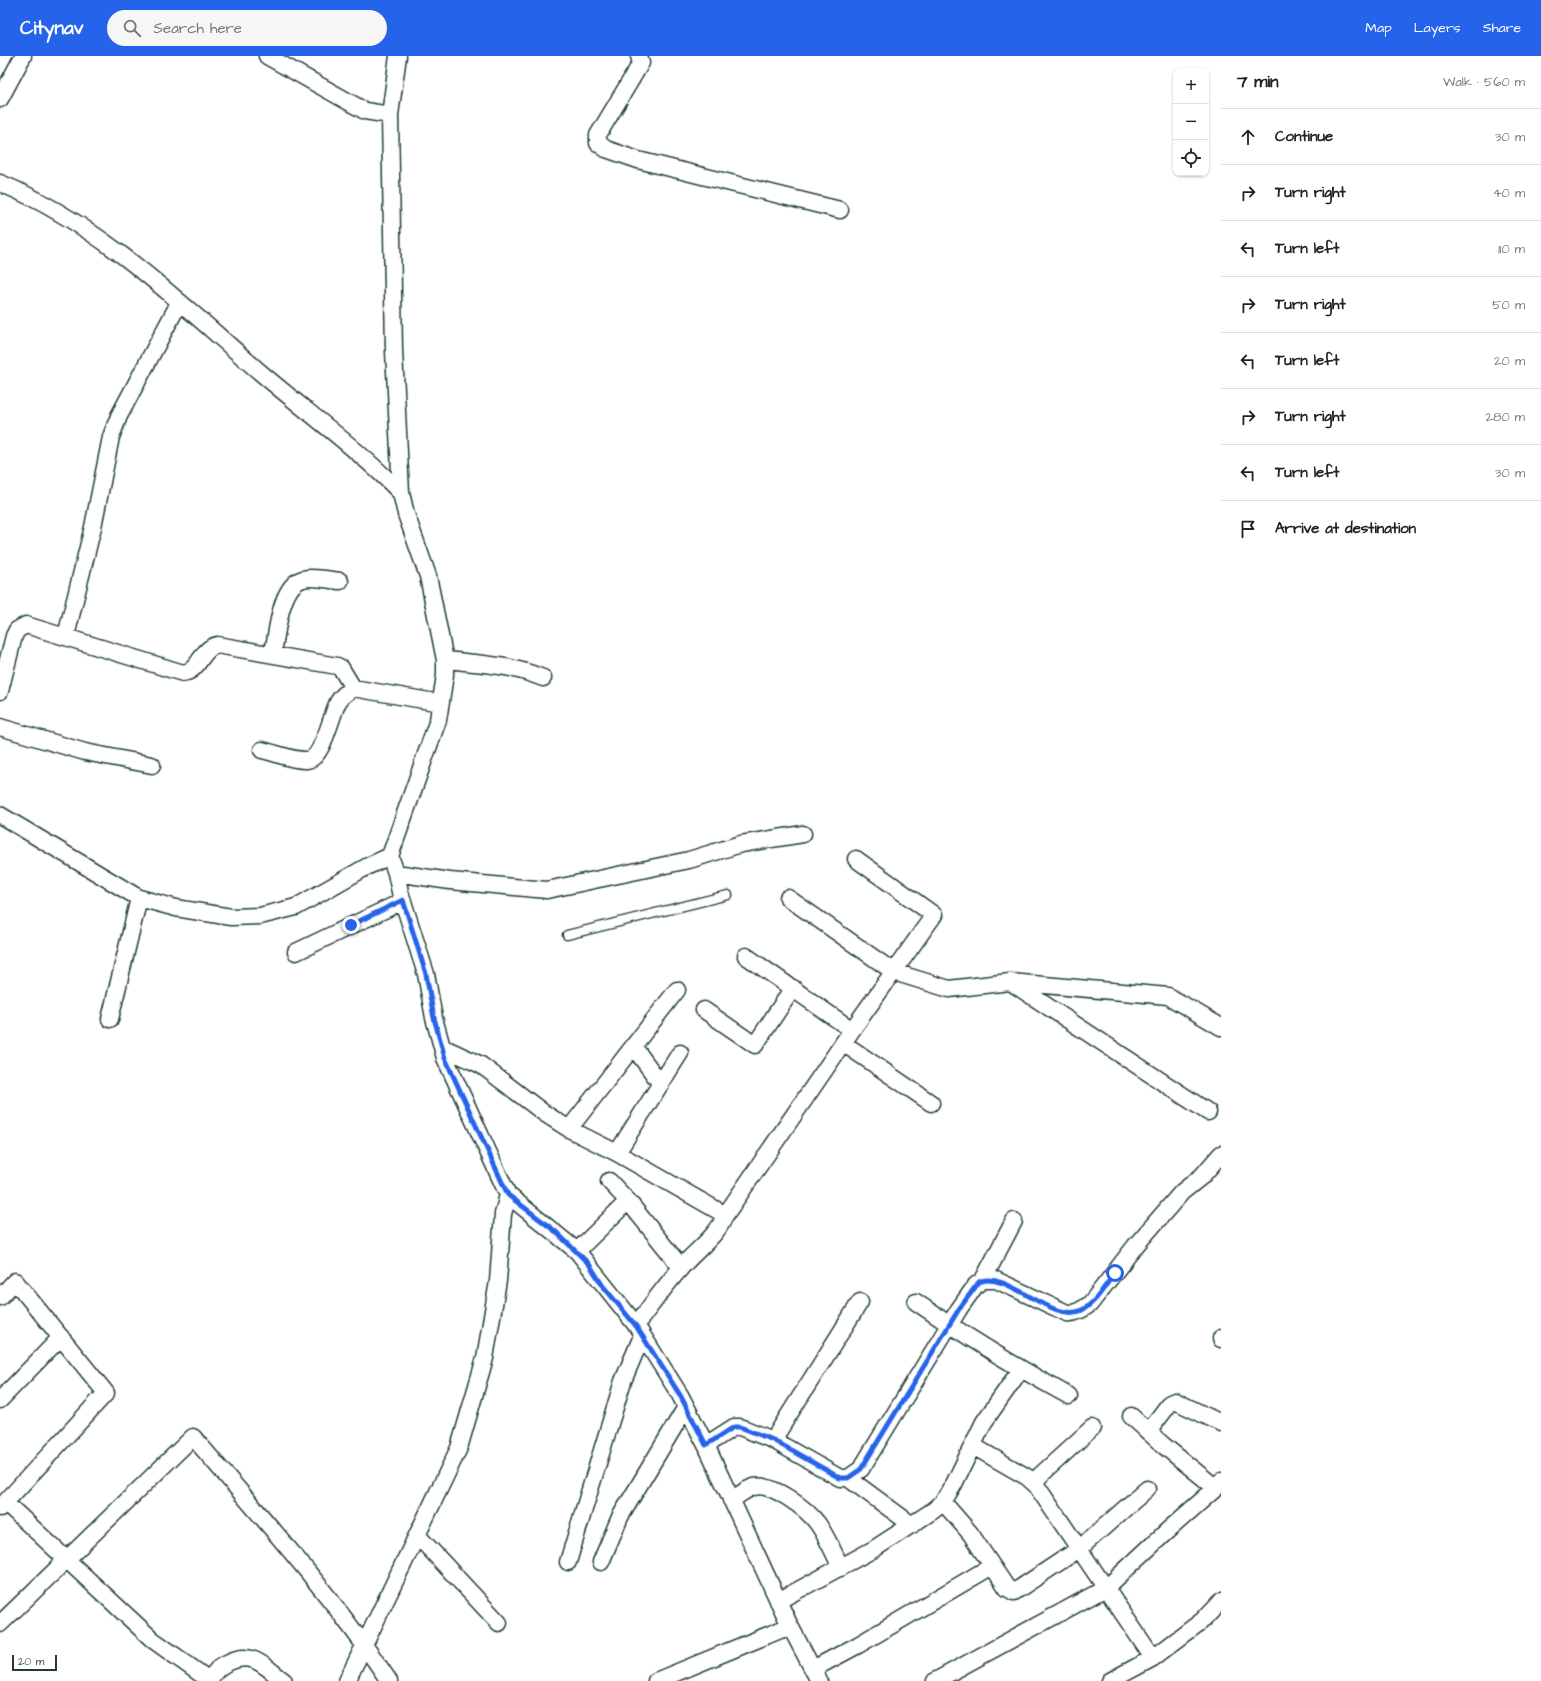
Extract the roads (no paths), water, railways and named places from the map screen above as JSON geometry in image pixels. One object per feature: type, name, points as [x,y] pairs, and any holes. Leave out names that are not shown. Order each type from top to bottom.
[{"type":"street","points":[[0,99],[23,56]]},
{"type":"street","points":[[267,56],[365,111],[390,115]]},
{"type":"street","points":[[398,56],[390,115],[394,351],[401,493],[406,514],[428,576],[445,660],[445,674],[442,703],[438,720],[390,856],[426,974],[434,1018],[442,1047],[455,1080],[508,1195],[577,1251],[639,1331],[686,1407],[706,1445],[790,1626],[816,1675],[858,1645],[992,1566]]},
{"type":"street","points":[[639,56],[641,62],[598,135],[598,143],[638,160],[840,210]]},
{"type":"street","points":[[0,183],[30,196],[65,215],[135,265],[286,395],[357,450],[401,493]]},
{"type":"street","points":[[66,636],[93,527],[111,437],[118,416],[179,303]]},
{"type":"street","points":[[273,653],[284,602],[289,589],[295,582],[304,579],[340,581]]},
{"type":"street","points":[[0,690],[17,630],[26,626],[66,636],[183,673],[189,672],[194,668],[210,646],[217,645],[273,653],[342,668],[353,688]]},
{"type":"street","points":[[445,660],[502,665],[544,678]]},
{"type":"street","points":[[262,750],[300,759],[309,760],[315,756],[322,745],[338,701],[344,694],[353,688],[442,703]]},
{"type":"street","points":[[0,727],[86,752],[152,766]]},
{"type":"street","points":[[0,815],[139,898],[176,908],[230,917],[260,916],[296,907],[368,866],[390,856]]},
{"type":"street","points":[[396,873],[450,881],[547,890],[642,868],[689,860],[741,844],[803,834]]},
{"type":"street","points":[[568,1562],[622,1381],[639,1331],[681,1267],[721,1224],[724,1217],[843,1043],[934,915],[856,860]]},
{"type":"street","points":[[110,1019],[139,898]]},
{"type":"street","points":[[788,898],[894,972],[949,989],[1010,982],[1168,996],[1221,1027]]},
{"type":"street","points":[[296,952],[403,900]]},
{"type":"street","points":[[746,956],[852,1030]]},
{"type":"street","points":[[1010,982],[1208,1112]]},
{"type":"street","points":[[704,1010],[755,1045],[793,988]]},
{"type":"street","points":[[569,1129],[677,990]]},
{"type":"street","points":[[843,1043],[931,1103]]},
{"type":"street","points":[[633,1046],[661,1084]]},
{"type":"street","points":[[442,1047],[481,1065],[544,1113],[569,1129],[616,1153],[719,1210],[724,1217]]},
{"type":"street","points":[[616,1153],[680,1053]]},
{"type":"street","points":[[983,1280],[996,1280],[1067,1313],[1075,1313],[1083,1309],[1090,1304],[1136,1245],[1182,1192],[1202,1176],[1221,1154]]},
{"type":"street","points":[[609,1181],[628,1201],[681,1267]]},
{"type":"street","points":[[347,1681],[459,1448],[485,1358],[498,1281],[503,1214],[508,1195]]},
{"type":"street","points":[[577,1251],[628,1201]]},
{"type":"street","points":[[706,1445],[737,1426],[773,1440],[829,1474],[840,1478],[848,1478],[861,1469],[949,1325],[976,1285],[983,1280],[1014,1221]]},
{"type":"street","points":[[0,1297],[15,1281],[106,1393],[4,1507],[66,1561],[152,1640],[209,1680],[221,1665],[235,1658],[244,1657],[252,1658],[264,1665],[284,1681]]},
{"type":"street","points":[[773,1440],[860,1302]]},
{"type":"street","points":[[916,1302],[949,1325],[1021,1370],[1069,1396]]},
{"type":"street","points":[[0,1400],[61,1337]]},
{"type":"street","points":[[778,1601],[841,1568],[912,1525],[943,1502],[958,1478],[984,1422],[1021,1370]]},
{"type":"street","points":[[1148,1432],[1170,1403],[1175,1401],[1221,1423]]},
{"type":"street","points":[[601,1562],[620,1517],[686,1407]]},
{"type":"street","points":[[935,1681],[1106,1588],[1218,1484],[1148,1432],[1131,1416]]},
{"type":"street","points":[[1033,1482],[1092,1428]]},
{"type":"street","points":[[0,1624],[192,1437],[305,1568],[364,1643],[389,1681]]},
{"type":"street","points":[[972,1446],[1027,1477],[1033,1482],[1153,1658]]},
{"type":"street","points":[[848,1478],[912,1525]]},
{"type":"street","points":[[731,1500],[753,1487],[766,1486],[774,1489],[792,1501],[818,1524],[841,1568]]},
{"type":"street","points":[[943,1502],[970,1533],[1007,1588],[1011,1592],[1016,1592],[1079,1549],[1148,1489]]},
{"type":"street","points":[[417,1535],[499,1623]]},
{"type":"street","points":[[1110,1681],[1153,1658],[1203,1620],[1221,1601]]},
{"type":"street","points":[[656,1681],[790,1626]]},
{"type":"lane","points":[[568,935],[728,895]]}]
